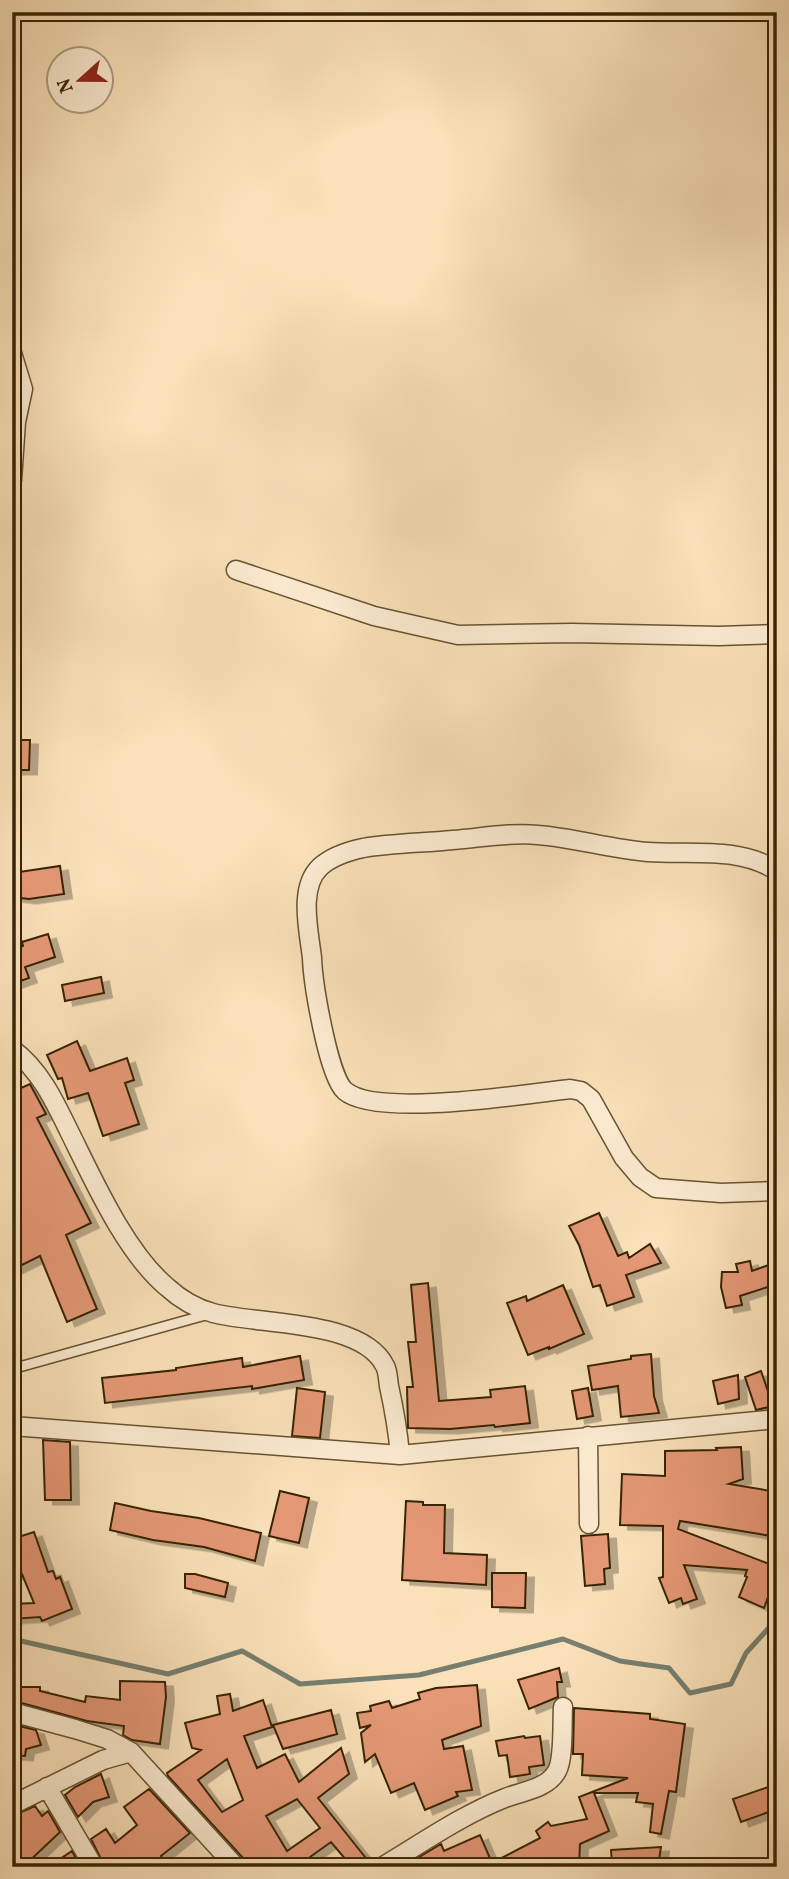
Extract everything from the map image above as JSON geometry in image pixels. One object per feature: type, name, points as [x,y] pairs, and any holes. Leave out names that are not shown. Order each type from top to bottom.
[{"type":"street","points":[[12,353],[23,388],[16,422],[12,480]]},
{"type":"street","points":[[236,570],[374,616],[458,635],[777,634]]},
{"type":"street","points":[[777,871],[739,856],[702,852],[649,852],[538,835],[511,835],[362,848],[331,859],[318,868],[308,883],[314,988],[322,1027],[339,1082],[345,1090],[361,1099],[429,1105],[570,1089],[581,1091],[591,1099],[624,1158],[640,1177],[656,1188],[722,1194],[777,1191]]},
{"type":"street","points":[[12,1049],[38,1074],[51,1094],[106,1204],[144,1264],[166,1286],[190,1304],[213,1313],[329,1330],[354,1339],[372,1350],[386,1366],[400,1455]]},
{"type":"street","points":[[12,1426],[400,1455],[777,1419]]},
{"type":"street","points":[[588,1436],[589,1524]]},
{"type":"street","points":[[382,1867],[468,1815],[541,1786],[552,1778],[559,1768],[563,1707]]},
{"type":"street","points":[[12,1712],[107,1739],[131,1752],[236,1867]]},
{"type":"street","points":[[12,1805],[103,1760],[131,1752]]},
{"type":"street","points":[[47,1787],[94,1867]]},
{"type":"lane","points":[[12,1369],[213,1313]]},
{"type":"building","points":[[12,740],[30,740],[29,770],[12,770]]},
{"type":"building","points":[[60,866],[64,894],[29,899],[12,897],[12,873]]},
{"type":"building","points":[[48,934],[55,957],[25,967],[29,978],[12,984],[12,936],[18,948],[23,946],[22,942]]},
{"type":"building","points":[[101,977],[104,993],[65,1001],[62,985]]},
{"type":"building","points":[[77,1041],[90,1071],[127,1058],[134,1080],[125,1083],[139,1124],[103,1136],[88,1093],[68,1099],[62,1078],[58,1079],[47,1055]]},
{"type":"building","points":[[30,1084],[46,1114],[37,1118],[91,1223],[66,1235],[97,1309],[67,1322],[40,1256],[12,1270],[12,1092]]},
{"type":"building","points":[[599,1213],[618,1256],[627,1252],[629,1258],[650,1244],[661,1263],[626,1275],[634,1297],[607,1306],[600,1285],[593,1287],[579,1245],[569,1226]]},
{"type":"building","points":[[750,1261],[752,1271],[777,1262],[777,1284],[740,1296],[742,1305],[726,1308],[721,1287],[722,1272],[738,1272],[736,1264]]},
{"type":"building","points":[[428,1283],[439,1401],[491,1397],[490,1390],[525,1386],[530,1423],[450,1429],[408,1428],[407,1387],[413,1387],[408,1342],[416,1342],[411,1285]]},
{"type":"building","points":[[563,1285],[584,1334],[528,1355],[507,1303],[526,1296],[527,1301]]},
{"type":"building","points":[[651,1354],[654,1396],[659,1413],[621,1417],[618,1386],[592,1390],[588,1366]]},
{"type":"building","points":[[300,1356],[304,1380],[252,1389],[252,1386],[105,1403],[102,1378],[176,1370],[242,1358],[243,1367]]},
{"type":"building","points":[[761,1371],[773,1406],[756,1410],[745,1377]]},
{"type":"building","points":[[738,1375],[739,1399],[718,1404],[713,1381]]},
{"type":"building","points":[[297,1388],[325,1392],[320,1438],[292,1436]]},
{"type":"building","points":[[588,1388],[593,1416],[577,1419],[572,1391]]},
{"type":"building","points":[[43,1440],[70,1442],[71,1500],[45,1500]]},
{"type":"building","points":[[741,1447],[743,1479],[729,1484],[777,1492],[771,1536],[680,1521],[678,1529],[777,1567],[764,1608],[739,1597],[747,1570],[684,1565],[697,1599],[683,1604],[681,1598],[669,1603],[659,1578],[663,1577],[663,1526],[620,1525],[622,1474],[665,1476],[665,1451]]},
{"type":"building","points":[[280,1491],[309,1498],[299,1543],[269,1536]]},
{"type":"building","points":[[406,1501],[423,1502],[423,1505],[445,1505],[444,1553],[487,1555],[486,1585],[402,1580]]},
{"type":"building","points":[[115,1503],[199,1518],[261,1533],[255,1561],[204,1547],[153,1540],[110,1530]]},
{"type":"building","points":[[34,1532],[48,1572],[53,1571],[56,1579],[60,1577],[72,1609],[42,1621],[40,1617],[12,1619],[12,1604],[34,1603],[22,1574],[12,1575],[12,1539]]},
{"type":"building","points":[[608,1534],[610,1568],[604,1569],[605,1584],[585,1586],[581,1536]]},
{"type":"building","points":[[492,1573],[526,1573],[525,1608],[492,1607]]},
{"type":"building","points":[[185,1574],[228,1583],[225,1597],[185,1588]]},
{"type":"building","points":[[559,1668],[562,1682],[557,1682],[558,1697],[529,1709],[518,1680]]},
{"type":"building","points":[[120,1681],[165,1682],[166,1697],[160,1744],[132,1740],[123,1735],[124,1726],[87,1721],[18,1702],[17,1688],[21,1687],[40,1687],[40,1691],[85,1702],[86,1696],[120,1700]]},
{"type":"building","points":[[477,1685],[481,1726],[442,1740],[444,1749],[463,1746],[472,1790],[456,1792],[458,1796],[425,1810],[414,1783],[391,1793],[375,1754],[365,1762],[361,1733],[371,1725],[360,1728],[357,1713],[371,1711],[370,1706],[389,1701],[392,1708],[420,1699],[418,1693],[436,1688]]},
{"type":"building","points":[[230,1694],[233,1711],[263,1700],[272,1727],[244,1736],[257,1768],[285,1754],[299,1782],[341,1748],[349,1774],[318,1798],[365,1857],[352,1867],[331,1842],[303,1862],[302,1860],[295,1864],[297,1867],[247,1867],[244,1859],[167,1773],[201,1750],[192,1748],[185,1723],[220,1714],[217,1696]],"holes":[[[227,1759],[243,1800],[222,1812],[198,1780]],[[297,1799],[320,1828],[287,1851],[266,1816]]]},
{"type":"building","points":[[574,1708],[650,1714],[650,1719],[685,1724],[676,1792],[669,1791],[661,1834],[650,1832],[653,1804],[636,1802],[638,1793],[594,1793],[609,1831],[580,1844],[579,1867],[419,1867],[416,1859],[441,1844],[444,1851],[480,1835],[492,1863],[540,1838],[536,1831],[548,1822],[551,1826],[587,1819],[579,1797],[628,1778],[582,1775],[583,1754],[573,1754]]},
{"type":"building","points":[[331,1710],[337,1734],[283,1749],[273,1725]]},
{"type":"building","points":[[19,1726],[36,1730],[41,1745],[26,1749],[25,1756],[12,1755],[12,1731],[19,1732]]},
{"type":"building","points":[[540,1736],[544,1765],[529,1767],[530,1774],[510,1777],[507,1755],[499,1756],[496,1741]]},
{"type":"building","points":[[101,1774],[109,1797],[93,1802],[78,1817],[65,1795]]},
{"type":"building","points":[[777,1784],[777,1809],[741,1822],[733,1799]]},
{"type":"building","points":[[149,1789],[190,1833],[161,1856],[167,1867],[105,1867],[91,1839],[106,1829],[115,1843],[137,1825],[124,1807]]},
{"type":"building","points":[[35,1806],[42,1816],[48,1811],[60,1832],[23,1867],[12,1867],[12,1816]]},
{"type":"building","points":[[661,1847],[658,1867],[638,1867],[637,1862],[612,1863],[611,1850]]},
{"type":"building","points":[[72,1851],[81,1867],[48,1867]]},
{"type":"waterway","points":[[12,1639],[168,1674],[242,1651],[300,1684],[419,1675],[563,1639],[620,1661],[669,1668],[690,1693],[731,1684],[746,1653],[777,1619]]}]
